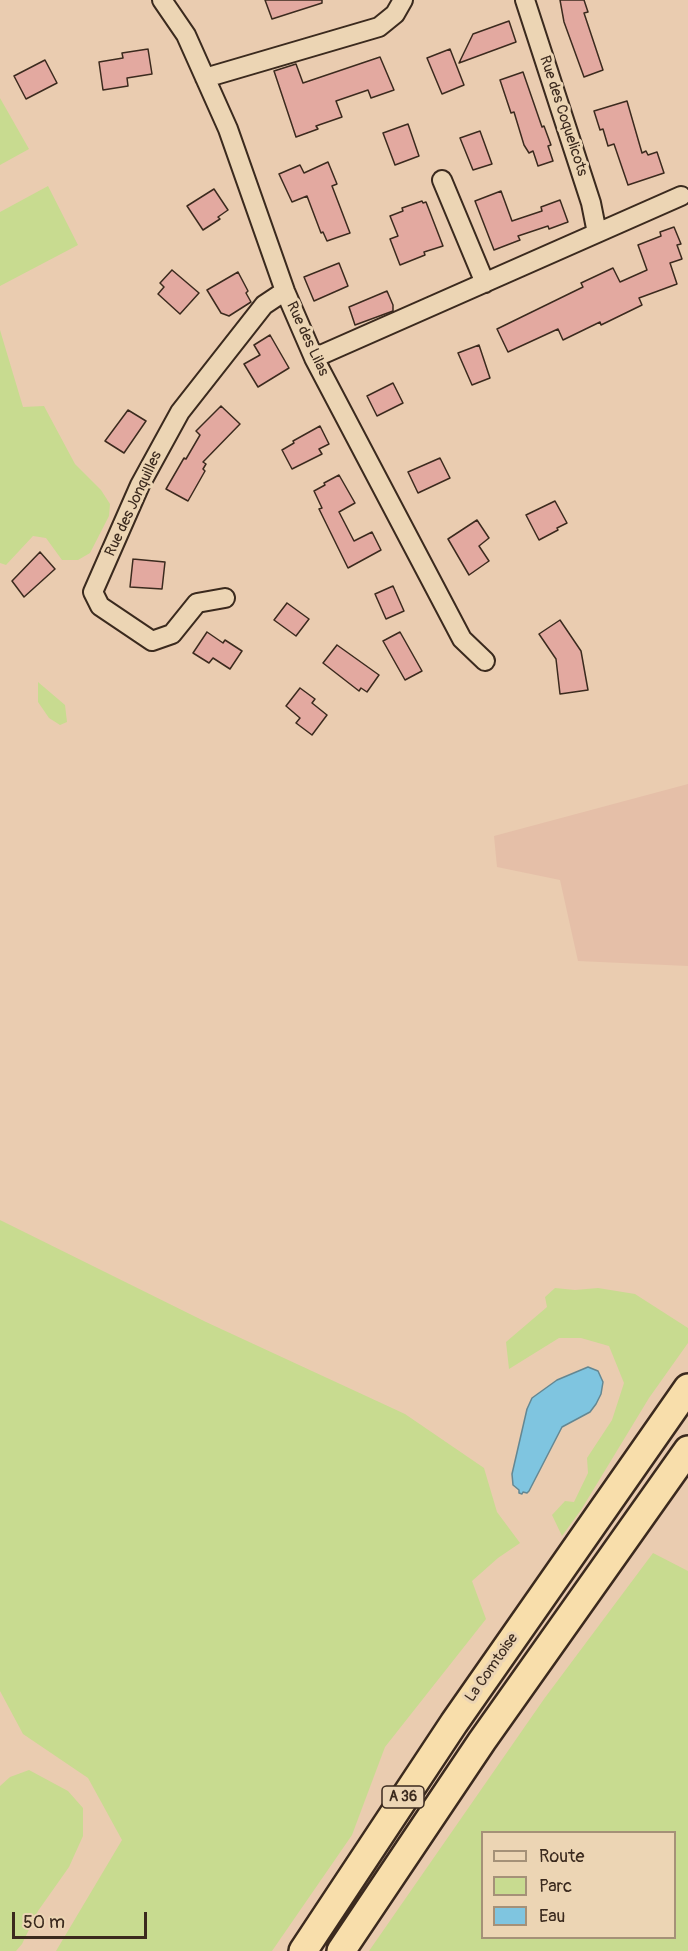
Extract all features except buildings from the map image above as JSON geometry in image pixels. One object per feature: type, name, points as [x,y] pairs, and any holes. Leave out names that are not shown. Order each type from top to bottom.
[{"type":"highway","name":"La Comtoise","points":[[303,1951],[373,1842],[688,1388]]},
{"type":"highway","name":"A 36","points":[[341,1951],[529,1673],[688,1450]]},
{"type":"street","name":"Rue des Lilas","points":[[162,0],[186,34],[228,129],[285,291],[314,358],[462,639],[485,661]]},
{"type":"street","points":[[205,78],[379,27],[395,14],[403,0]]},
{"type":"street","name":"Rue des Coquelicots","points":[[525,0],[591,203],[597,233]]},
{"type":"street","points":[[442,180],[485,282]]},
{"type":"street","points":[[314,358],[681,196]]},
{"type":"street","name":"Rue des Jonquilles","points":[[225,598],[197,603],[172,634],[152,641],[100,606],[93,592],[140,484],[180,411],[264,305],[285,291]]},
{"type":"shaded area","points":[[688,784],[688,966],[578,961],[560,880],[497,867],[494,836]]},
{"type":"green space","points":[[0,98],[29,149],[0,165]]},
{"type":"green space","points":[[48,186],[78,245],[0,286],[0,212]]},
{"type":"green space","points":[[0,330],[23,407],[44,406],[75,464],[101,490],[110,504],[109,516],[90,553],[78,560],[62,560],[46,538],[33,536],[6,565],[0,563]]},
{"type":"green space","points":[[38,682],[65,705],[67,722],[60,725],[49,718],[38,702]]},
{"type":"green space","points":[[0,1220],[206,1322],[405,1414],[484,1468],[497,1512],[520,1543],[498,1558],[472,1581],[486,1619],[385,1747],[352,1835],[272,1951],[56,1951],[122,1840],[88,1778],[23,1734],[0,1691]]},
{"type":"green space","points":[[555,1288],[575,1290],[598,1288],[635,1294],[688,1328],[688,1343],[649,1398],[581,1510],[562,1536],[552,1515],[565,1501],[574,1502],[588,1473],[587,1458],[612,1420],[624,1383],[609,1346],[581,1338],[559,1338],[509,1369],[506,1342],[547,1307],[545,1297]]},
{"type":"green space","points":[[653,1553],[688,1571],[688,1951],[369,1951],[544,1699]]},
{"type":"green space","points":[[29,1770],[68,1791],[83,1808],[83,1836],[69,1867],[38,1911],[22,1944],[16,1951],[0,1951],[0,1786],[10,1777]]},
{"type":"water","points":[[588,1367],[598,1371],[603,1382],[596,1404],[590,1412],[562,1427],[529,1491],[519,1493],[513,1485],[512,1474],[527,1409],[532,1398],[557,1380]]}]
